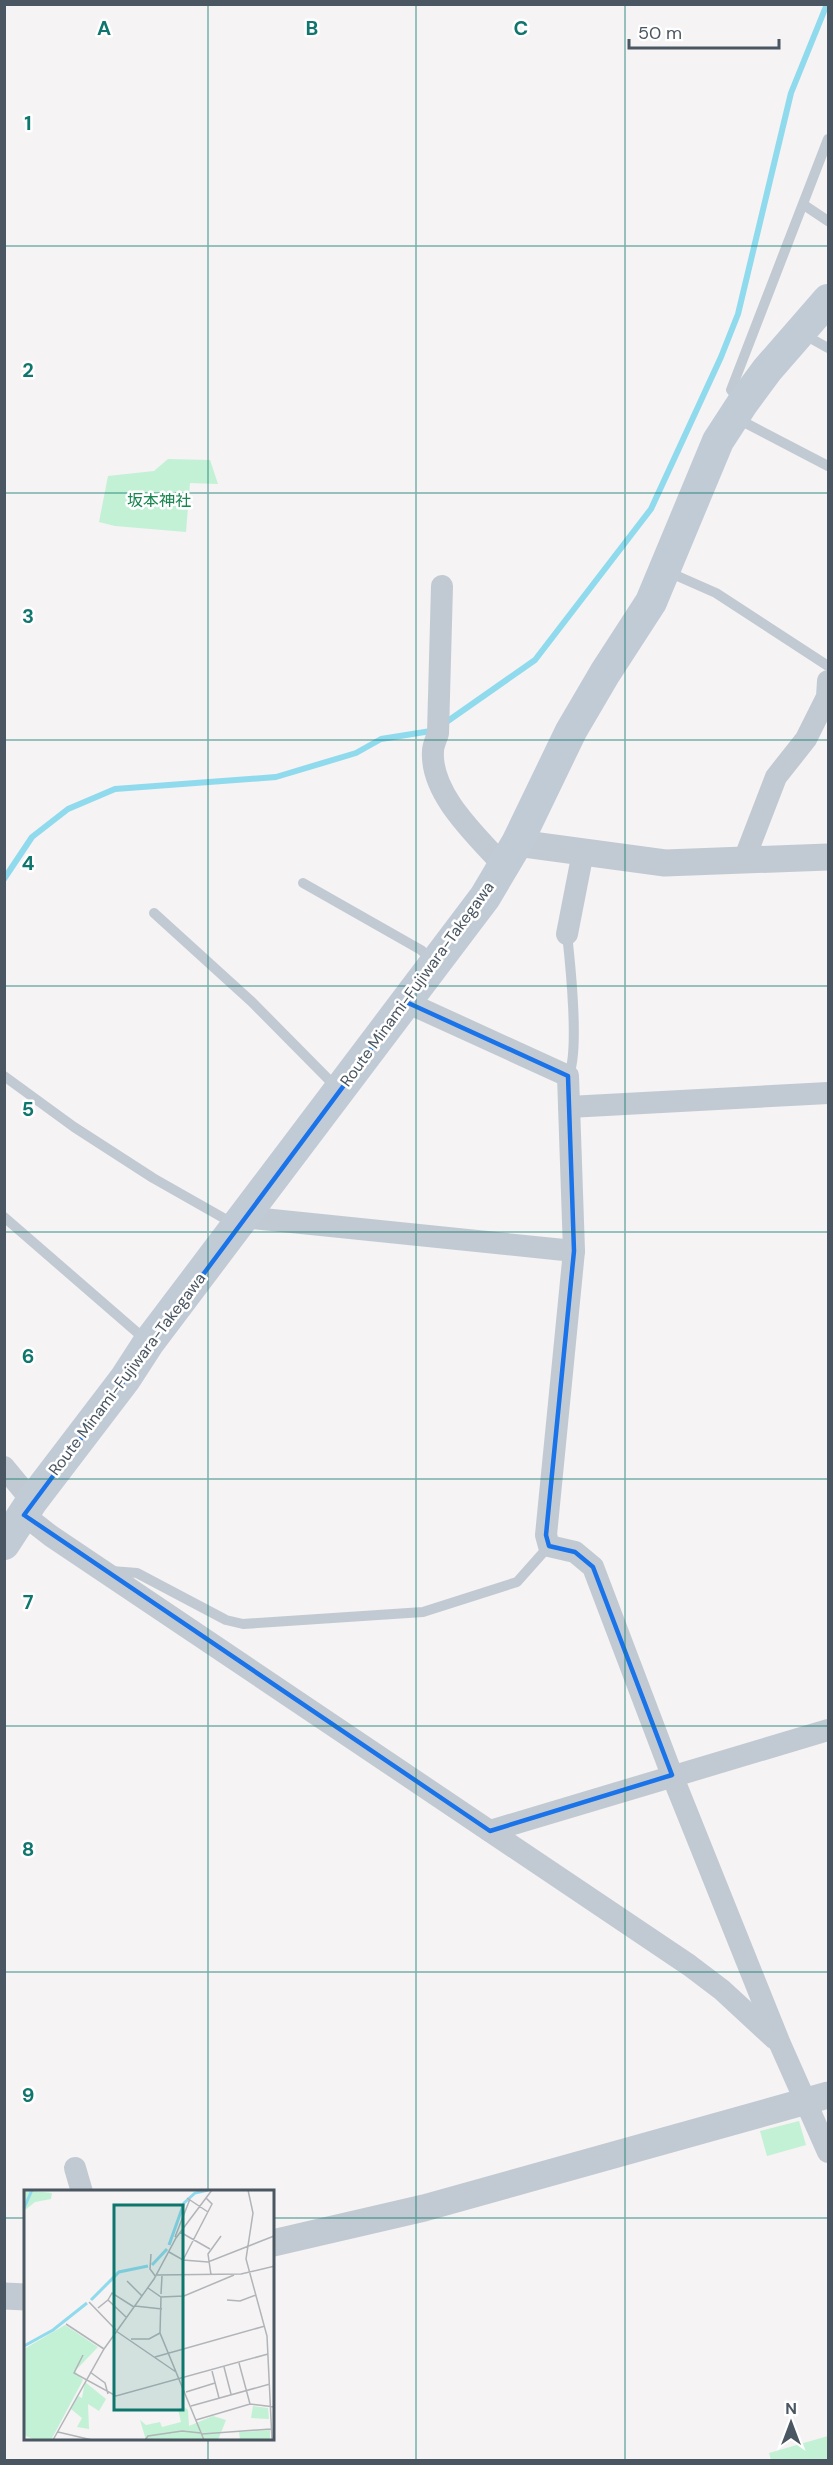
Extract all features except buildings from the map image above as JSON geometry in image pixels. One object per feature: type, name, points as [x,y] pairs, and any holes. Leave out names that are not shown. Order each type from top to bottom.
[{"type":"main road","name":"Route Minami-Fujiwara-Takegawa","points":[[4,1544],[28,1508],[125,1379],[149,1342],[485,897],[510,854],[571,731],[651,602],[718,441],[738,410],[828,300]]},
{"type":"street","points":[[442,586],[438,733],[433,751],[435,768],[442,789],[455,811],[510,854],[583,852],[665,863],[828,857]]},
{"type":"street","points":[[744,860],[776,777],[806,739],[827,696],[828,681]]},
{"type":"street","points":[[567,934],[583,852]]},
{"type":"street","points":[[406,1002],[568,1076],[574,1251],[546,1535],[549,1546],[575,1552],[593,1567],[672,1775],[780,2044],[817,2098],[821,2131],[828,2152]]},
{"type":"street","points":[[569,1107],[828,1093]]},
{"type":"street","points":[[240,1221],[574,1251]]},
{"type":"street","points":[[4,1467],[28,1508],[51,1536],[689,1965],[722,1990],[780,2044]]},
{"type":"street","points":[[490,1830],[828,1730]]},
{"type":"street","points":[[274,2243],[424,2208],[817,2098]]},
{"type":"street","points":[[75,2168],[81,2190]]},
{"type":"street","points":[[4,2296],[24,2297]]},
{"type":"lane","points":[[828,139],[731,390],[738,410],[828,466]]},
{"type":"lane","points":[[804,205],[828,221]]},
{"type":"lane","points":[[800,332],[828,348]]},
{"type":"lane","points":[[664,570],[716,593],[828,666]]},
{"type":"lane","points":[[303,883],[421,950],[435,963]]},
{"type":"lane","points":[[154,913],[252,1002],[340,1090]]},
{"type":"lane","points":[[567,934],[572,1028],[572,1068],[568,1076]]},
{"type":"lane","points":[[4,1076],[75,1127],[153,1178],[240,1221]]},
{"type":"lane","points":[[4,1217],[149,1342]]},
{"type":"lane","points":[[102,1570],[137,1573],[226,1620],[243,1624],[423,1612],[517,1582],[549,1546]]},
{"type":"highlighted area","points":[[406,1002],[568,1076],[574,1251],[546,1535],[549,1546],[575,1552],[593,1567],[672,1775],[490,1831],[24,1515]]},
{"type":"green space","name":"坂本神社","points":[[168,459],[210,460],[218,484],[190,483],[186,532],[115,526],[99,522],[108,476],[154,471]]},
{"type":"green space","points":[[799,2121],[806,2145],[767,2156],[760,2131]]},
{"type":"green space","points":[[828,2436],[828,2460],[771,2460],[769,2453]]},
{"type":"waterway","points":[[445,723],[535,660],[651,509],[721,357],[738,314],[791,93],[827,4]]},
{"type":"waterway","points":[[4,879],[32,837],[68,809],[115,789],[276,777],[356,753],[381,739],[431,731]]}]
